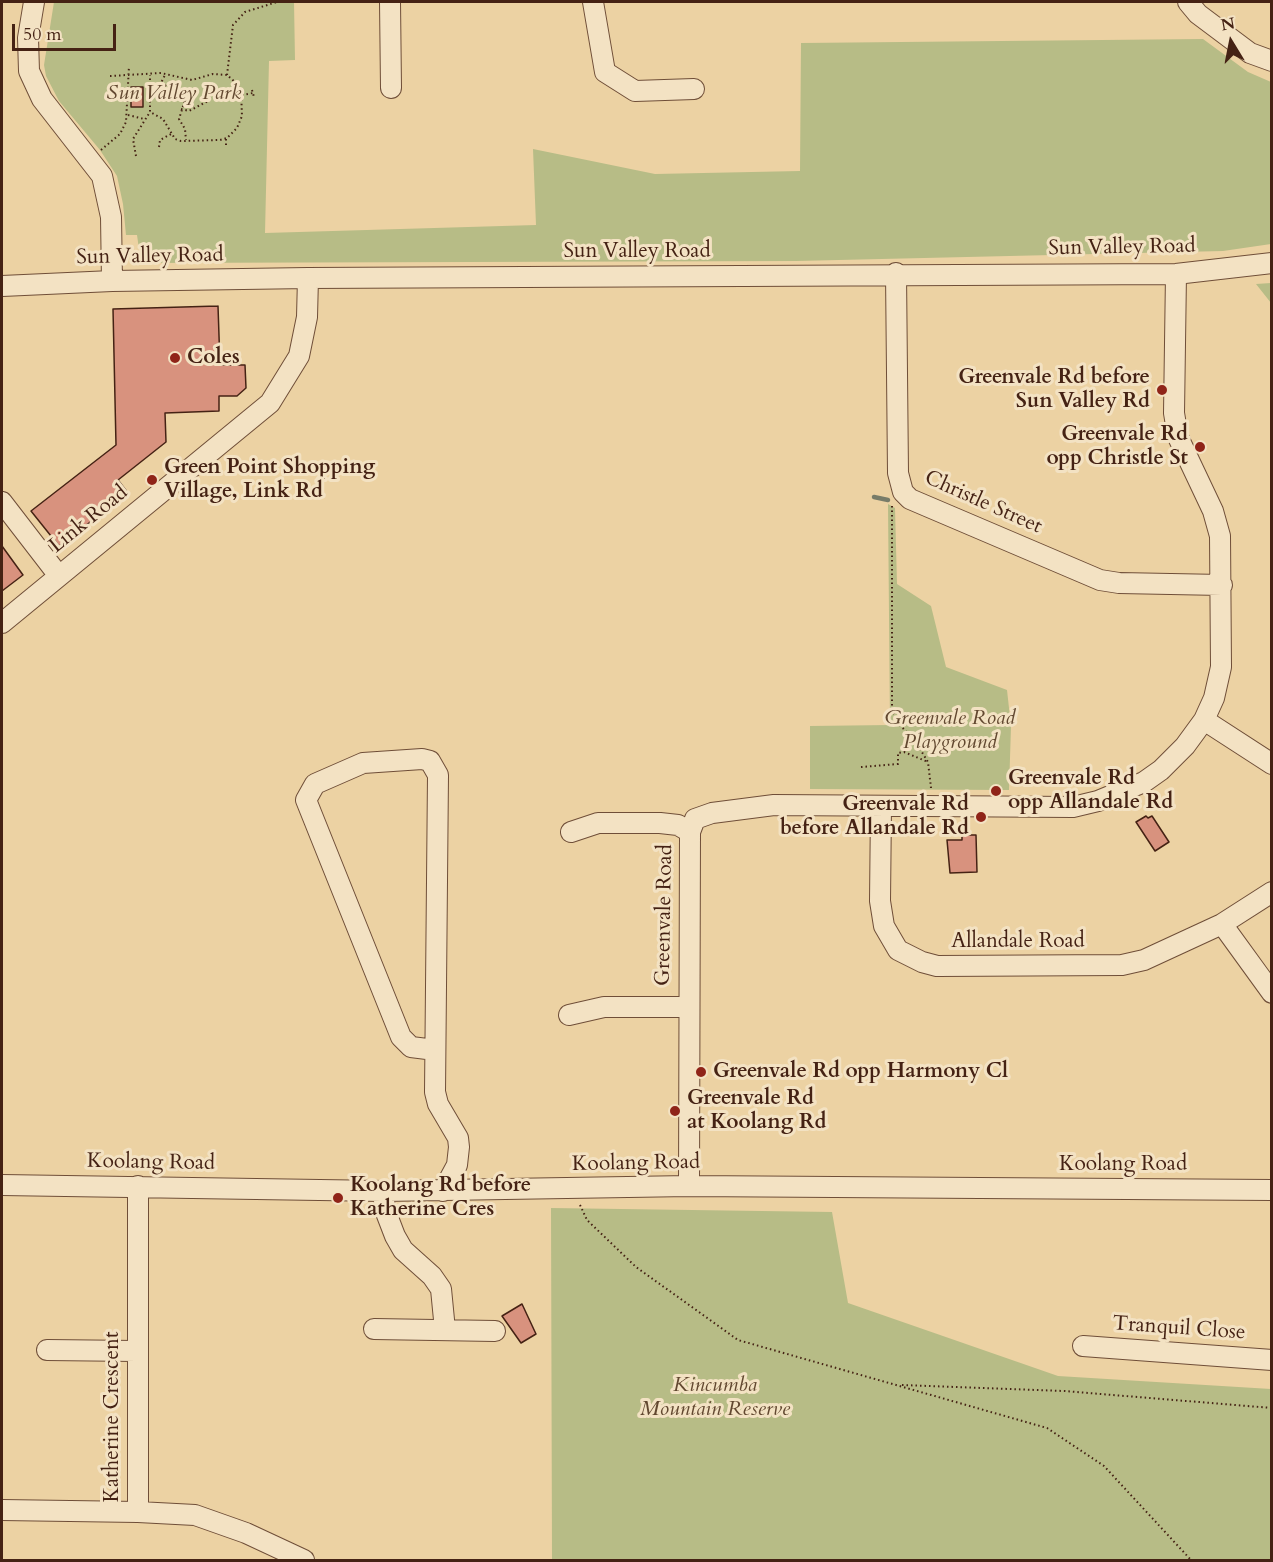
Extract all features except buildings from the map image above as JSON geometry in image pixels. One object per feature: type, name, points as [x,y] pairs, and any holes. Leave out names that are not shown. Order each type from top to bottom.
[{"type":"street","points":[[34,2],[27,56],[33,84],[47,107],[102,176],[109,199],[112,281]]},
{"type":"street","points":[[390,2],[391,88]]},
{"type":"street","points":[[593,2],[605,72],[635,91],[694,89]]},
{"type":"street","points":[[1188,2],[1198,14],[1250,53],[1272,61]]},
{"type":"street","name":"Sun Valley Road","points":[[2,286],[112,281],[308,278],[896,273],[1176,274],[1272,262]]},
{"type":"street","name":"Christle Street","points":[[896,273],[898,473],[902,488],[909,499],[1100,580],[1119,583],[1222,585]]},
{"type":"street","name":"Greenvale Road","points":[[689,1186],[688,1006],[691,823],[699,816],[774,805],[1073,807],[1127,791],[1161,770],[1185,746],[1204,720],[1214,698],[1221,667],[1221,536],[1213,511],[1184,455],[1174,412],[1176,274]]},
{"type":"street","name":"Link Road","points":[[2,623],[270,403],[299,356],[307,317],[308,278]]},
{"type":"street","points":[[2,502],[59,576]]},
{"type":"street","points":[[1204,720],[1272,764]]},
{"type":"street","points":[[435,1050],[411,1047],[401,1037],[306,800],[315,784],[363,763],[422,759],[430,761],[438,775],[436,1098],[454,1129],[459,1147],[457,1165],[443,1191]]},
{"type":"street","name":"Allandale Road","points":[[881,806],[881,914],[889,936],[898,950],[908,958],[937,966],[1122,965],[1144,960],[1222,924],[1272,892]]},
{"type":"street","points":[[571,832],[598,823],[660,823],[678,825],[690,832]]},
{"type":"street","points":[[1222,924],[1272,993]]},
{"type":"street","points":[[569,1015],[604,1007],[688,1006]]},
{"type":"street","name":"Koolang Road","points":[[2,1185],[383,1191],[689,1186],[1272,1190]]},
{"type":"street","name":"Katherine Crescent","points":[[2,1510],[138,1512],[136,1351],[138,1186]]},
{"type":"street","points":[[383,1191],[385,1209],[403,1250],[432,1276],[441,1289],[445,1330]]},
{"type":"street","points":[[374,1329],[495,1330]]},
{"type":"street","name":"Tranquil Close","points":[[1083,1346],[1272,1360]]},
{"type":"street","points":[[47,1350],[136,1351]]},
{"type":"street","points":[[138,1512],[195,1515],[246,1533],[304,1560]]},
{"type":"path","points":[[227,75],[233,25],[245,12],[277,2]]},
{"type":"path","points":[[88,158],[120,134],[128,115],[129,66]]},
{"type":"path","points":[[150,87],[161,83],[165,73]]},
{"type":"path","points":[[110,76],[165,73],[192,80],[217,74],[227,75],[236,83],[242,94],[240,123],[226,139],[226,146]]},
{"type":"path","points":[[136,156],[134,139],[150,112],[150,75]]},
{"type":"path","points":[[161,83],[181,94],[194,108]]},
{"type":"path","points":[[242,94],[253,91],[254,97]]},
{"type":"path","points":[[181,109],[189,111],[208,101],[212,94]]},
{"type":"path","points":[[185,100],[179,120],[185,129],[186,141]]},
{"type":"path","points":[[150,112],[163,119],[171,134],[178,141],[226,139]]},
{"type":"path","points":[[128,115],[144,119]]},
{"type":"path","points":[[159,147],[160,140],[171,134]]},
{"type":"path","points":[[902,488],[892,504],[892,709],[899,724],[915,741],[928,762],[932,806]]},
{"type":"path","points":[[861,767],[898,764],[898,753],[904,752],[928,762]]},
{"type":"path","points":[[576,1188],[581,1212],[587,1220],[636,1267],[738,1340],[1047,1428],[1104,1466],[1191,1560]]},
{"type":"path","points":[[896,1385],[1064,1391],[1272,1408]]},
{"type":"green space","name":"Sun Valley Park","points":[[54,2],[294,2],[295,60],[269,61],[265,233],[536,225],[533,149],[655,174],[800,171],[801,43],[1203,39],[1248,72],[1271,82],[1271,244],[1223,251],[796,261],[141,263],[137,235],[126,235],[117,176],[100,150],[59,101],[46,76],[44,65]]},
{"type":"green space","points":[[1272,283],[1271,303],[1256,284]]},
{"type":"green space","name":"Greenvale Road Playground","points":[[888,504],[895,508],[897,584],[931,606],[946,667],[1007,690],[1011,726],[1009,790],[810,789],[810,726],[890,725]]},
{"type":"green space","name":"Kincumba Mountain Reserve","points":[[551,1208],[832,1212],[848,1303],[1058,1376],[1271,1389],[1271,1560],[552,1560]]},
{"type":"waterway","points":[[874,497],[888,500]]},
{"type":"place","name":"Coles","points":[[175,358]]},
{"type":"place","name":"Greenvale Rd before Sun Valley Rd","points":[[1162,390]]},
{"type":"place","name":"Greenvale Rd opp Christle St","points":[[1200,447]]},
{"type":"place","name":"Green Point Shopping Village, Link Rd","points":[[152,480]]},
{"type":"place","name":"Greenvale Rd opp Allandale Rd","points":[[996,791]]},
{"type":"place","name":"Greenvale Rd before Allandale Rd","points":[[981,817]]},
{"type":"place","name":"Greenvale Rd opp Harmony Cl","points":[[701,1072]]},
{"type":"place","name":"Greenvale Rd at Koolang Rd","points":[[675,1111]]},
{"type":"place","name":"Koolang Rd before Katherine Cres","points":[[338,1198]]}]
